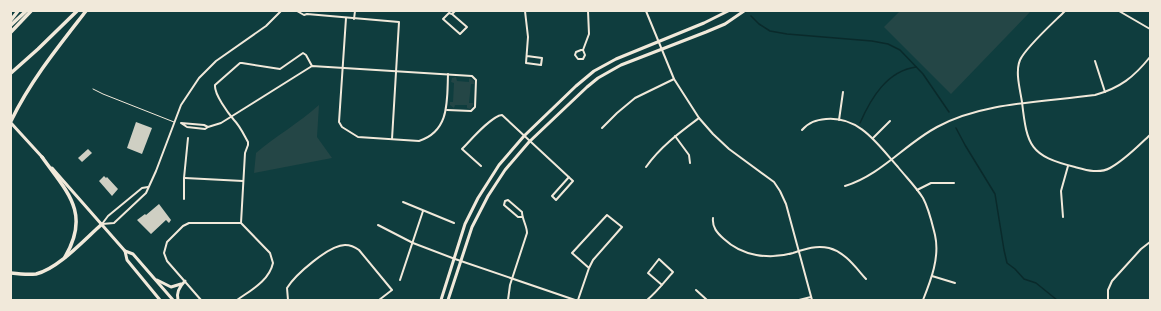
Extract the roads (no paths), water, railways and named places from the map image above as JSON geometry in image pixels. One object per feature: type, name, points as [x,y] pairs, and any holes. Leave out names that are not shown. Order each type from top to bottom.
[{"type":"highway","points":[[11,20],[18,11]]},
{"type":"highway","points":[[11,25],[26,11]]},
{"type":"highway","points":[[11,32],[31,11]]},
{"type":"highway","points":[[11,73],[48,40],[77,11]]},
{"type":"highway","points":[[11,122],[27,90],[45,63],[86,11]]},
{"type":"highway","points":[[42,157],[68,193],[77,217],[74,240],[65,257]]},
{"type":"highway","points":[[11,273],[36,274],[54,266],[102,224]]},
{"type":"main road","points":[[440,300],[455,259],[465,224],[478,198],[499,165],[524,136],[576,86],[594,71],[616,59],[658,41],[704,24],[728,11]]},
{"type":"main road","points":[[448,300],[472,227],[488,196],[505,170],[529,142],[598,78],[621,65],[725,24],[744,11]]},
{"type":"main road","points":[[11,122],[125,251],[127,260],[160,300]]},
{"type":"main road","points":[[125,251],[133,254],[173,300]]},
{"type":"main road","points":[[154,278],[171,287],[185,281]]},
{"type":"main road","points":[[178,300],[177,294],[181,284]]},
{"type":"street","points":[[102,224],[114,223],[146,193],[156,171],[174,122],[186,97],[205,72],[216,60],[266,26],[281,11]]},
{"type":"street","points":[[297,11],[302,15],[307,14]]},
{"type":"street","points":[[305,11],[311,16],[399,22],[392,139]]},
{"type":"street","points":[[311,11],[311,16]]},
{"type":"street","points":[[354,19],[355,11]]},
{"type":"street","points":[[452,14],[466,27],[460,34],[443,19],[449,13],[452,14],[455,11]]},
{"type":"street","points":[[525,11],[528,37],[526,63],[541,65],[542,58],[527,56]]},
{"type":"street","points":[[583,50],[589,34],[588,11]]},
{"type":"street","points":[[646,11],[674,79],[699,118],[729,149],[770,180],[780,191],[786,204],[812,300]]},
{"type":"street","points":[[1065,11],[1027,50],[1020,61],[1018,73],[1025,129],[1035,148],[1048,159],[1068,166],[1092,171],[1110,168],[1117,164],[1150,135]]},
{"type":"street","points":[[1119,11],[1150,30]]},
{"type":"street","points":[[346,18],[338,122],[358,137],[419,141],[424,140],[441,125],[446,110],[448,74]]},
{"type":"street","points":[[583,50],[586,55],[585,58],[580,60],[575,55],[576,52],[583,50]]},
{"type":"street","points":[[237,300],[269,274],[273,263],[270,253],[242,223],[245,153],[248,142],[231,117],[214,87],[216,83],[240,63],[245,62],[280,69],[304,53],[312,66]]},
{"type":"street","points":[[845,186],[863,180],[917,139],[938,126],[958,117],[979,110],[1095,95],[1105,92],[1126,81],[1139,70],[1150,57]]},
{"type":"street","points":[[1094,61],[1105,92]]},
{"type":"street","points":[[174,122],[187,127],[201,129],[221,123],[312,66],[472,76],[476,80],[474,109],[471,111],[446,110]]},
{"type":"street","points":[[602,128],[617,113],[636,98],[674,79]]},
{"type":"street","points":[[839,120],[843,92]]},
{"type":"street","points":[[481,166],[462,149],[490,121],[498,115],[502,115],[529,142],[569,177],[573,181],[556,200],[554,199],[552,196],[569,177]]},
{"type":"street","points":[[646,167],[654,155],[675,136],[699,118]]},
{"type":"street","points":[[802,130],[806,125],[813,121],[830,119],[848,122],[858,126],[873,138],[923,198],[936,237],[936,255],[932,276],[923,300]]},
{"type":"street","points":[[873,138],[890,121]]},
{"type":"street","points":[[181,124],[204,125],[208,127]]},
{"type":"street","points":[[675,136],[689,155],[690,163]]},
{"type":"street","points":[[184,199],[184,178],[188,138]]},
{"type":"street","points":[[1063,217],[1061,191],[1068,166]]},
{"type":"street","points":[[184,178],[243,182]]},
{"type":"street","points":[[917,190],[931,183],[954,183]]},
{"type":"street","points":[[102,224],[108,216],[142,188],[148,186]]},
{"type":"street","points":[[508,300],[512,279],[527,235],[522,212],[508,200],[505,201],[504,204],[518,217],[522,217]]},
{"type":"street","points":[[403,202],[454,223]]},
{"type":"street","points":[[400,280],[424,211]]},
{"type":"street","points":[[378,225],[413,243],[455,259],[577,300],[593,260],[622,227],[607,215],[572,254],[589,268]]},
{"type":"street","points":[[713,218],[717,232],[729,244],[746,252],[769,257],[793,253],[814,247],[828,247],[834,249],[849,260],[866,279]]},
{"type":"street","points":[[201,300],[168,263],[165,257],[165,249],[169,239],[183,226],[189,223],[242,223]]},
{"type":"street","points":[[1108,300],[1108,290],[1112,281],[1141,249],[1150,242]]},
{"type":"street","points":[[288,300],[287,288],[297,275],[328,250],[344,245],[352,246],[359,250],[392,290],[379,300]]},
{"type":"street","points":[[647,300],[662,285],[673,272],[659,259],[648,273],[662,285]]},
{"type":"street","points":[[932,276],[955,282]]},
{"type":"street","points":[[696,290],[707,300]]},
{"type":"street","points":[[799,300],[811,297]]},
{"type":"lane","points":[[94,89],[174,122]]},
{"type":"waterway","points":[[751,16],[759,24],[770,31],[787,34],[872,41],[888,44],[900,50],[923,74],[949,112]]},
{"type":"waterway","points":[[860,123],[869,104],[881,87],[897,74],[916,67]]},
{"type":"waterway","points":[[956,128],[995,194],[1007,263],[1024,279],[1036,283],[1057,300]]}]
